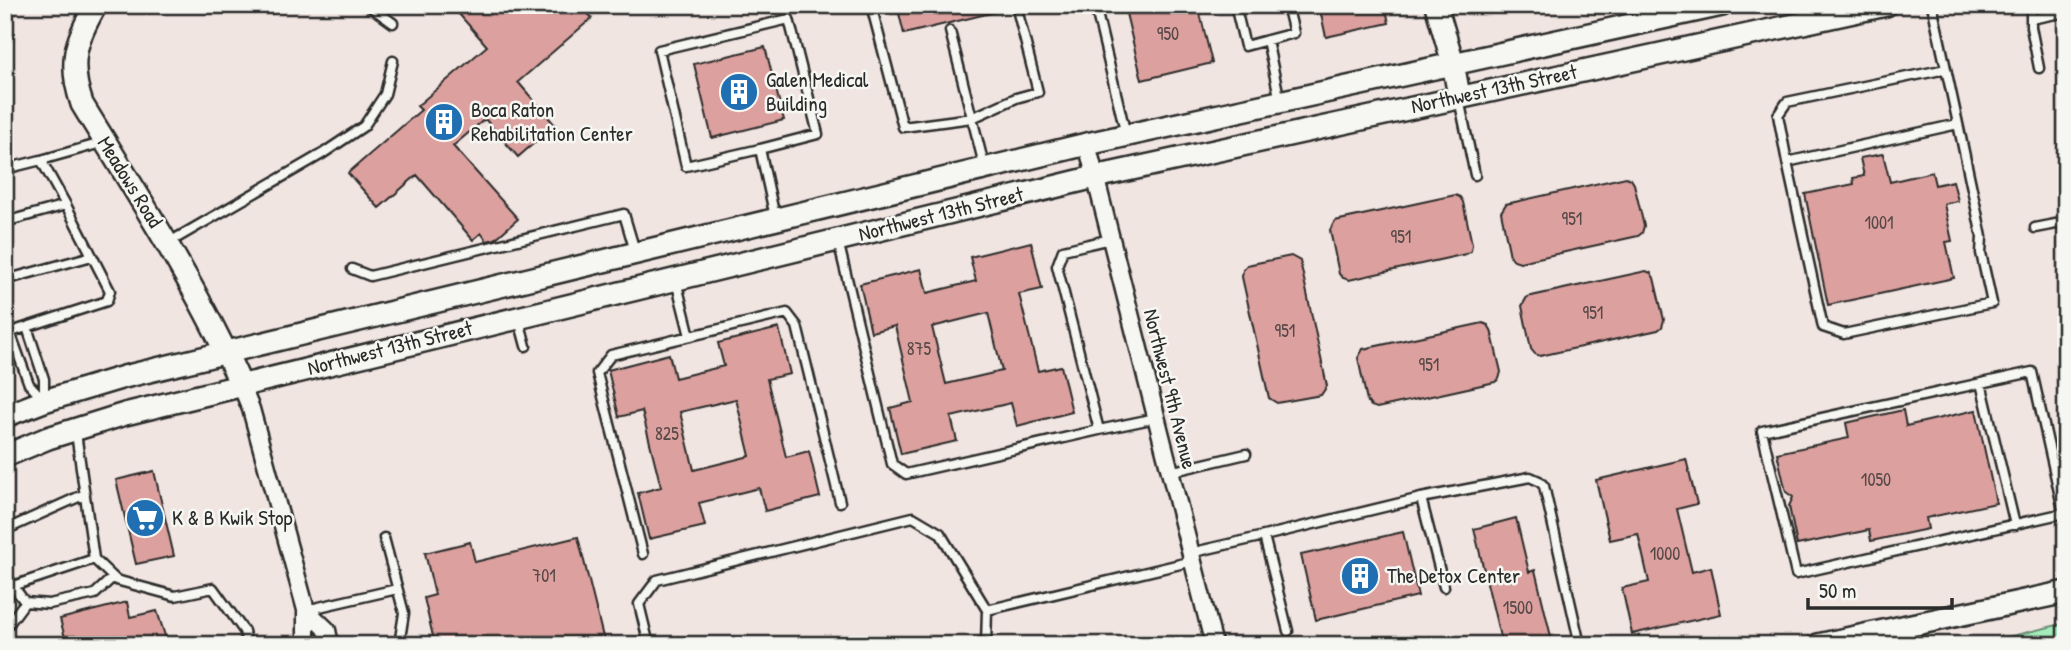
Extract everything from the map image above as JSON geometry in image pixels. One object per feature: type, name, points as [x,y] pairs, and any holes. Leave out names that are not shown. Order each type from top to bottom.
[{"type":"street","name":"Meadows Road","points":[[96,5],[80,37],[73,66],[82,104],[168,243],[216,330],[240,385]]},
{"type":"street","points":[[1436,5],[1453,63],[1459,96]]},
{"type":"street","name":"Northwest 13th Street","points":[[5,416],[44,401],[124,377],[1087,144],[1722,5]]},
{"type":"street","name":"Northwest 13th Street","points":[[5,456],[48,438],[125,414],[1095,177],[1886,5]]},
{"type":"street","name":"Northwest 9th Avenue","points":[[1087,144],[1214,645]]},
{"type":"street","points":[[240,385],[251,409],[306,610],[308,645]]},
{"type":"street","points":[[1818,645],[2066,592]]},
{"type":"street","points":[[306,610],[327,630],[330,645]]},
{"type":"lane","points":[[257,5],[271,8],[275,5]]},
{"type":"lane","points":[[368,5],[393,23]]},
{"type":"lane","points":[[871,5],[903,127],[972,118],[1016,98],[1038,92],[1016,5]]},
{"type":"lane","points":[[1095,5],[1126,135]]},
{"type":"lane","points":[[1235,5],[1245,46],[1294,33],[1287,5]]},
{"type":"lane","points":[[1932,5],[1946,69],[1958,124],[1982,237],[1981,253],[1993,303],[1844,334],[1824,327],[1778,115],[1787,102],[1946,69]]},
{"type":"lane","points":[[2031,5],[2039,68]]},
{"type":"lane","points":[[2031,19],[2066,12]]},
{"type":"lane","points":[[789,19],[818,134],[760,149],[686,166],[659,50],[789,19]]},
{"type":"lane","points":[[950,31],[985,169]]},
{"type":"lane","points":[[1267,40],[1280,101]]},
{"type":"lane","points":[[168,243],[322,154],[364,125],[385,94],[393,61]]},
{"type":"lane","points":[[1459,96],[1475,175]]},
{"type":"lane","points":[[1787,162],[1958,124]]},
{"type":"lane","points":[[5,169],[105,142]]},
{"type":"lane","points":[[760,149],[776,220]]},
{"type":"lane","points":[[40,160],[110,290],[107,301],[8,333],[29,384],[44,401]]},
{"type":"lane","points":[[5,222],[66,205]]},
{"type":"lane","points":[[352,269],[370,276],[624,214],[636,254]]},
{"type":"lane","points":[[2035,228],[2066,222]]},
{"type":"lane","points":[[837,239],[892,464],[906,474],[1156,418]]},
{"type":"lane","points":[[1099,430],[1057,265],[1063,250],[1111,239]]},
{"type":"lane","points":[[5,280],[92,256]]},
{"type":"lane","points":[[676,279],[690,336]]},
{"type":"lane","points":[[643,554],[597,373],[611,355],[787,313],[797,326],[840,502]]},
{"type":"lane","points":[[519,317],[526,346]]},
{"type":"lane","points":[[27,327],[44,379],[44,401]]},
{"type":"lane","points":[[2032,372],[2065,518],[2015,525],[1796,574],[1762,431],[2032,372]]},
{"type":"lane","points":[[1981,383],[2015,525]]},
{"type":"lane","points":[[75,430],[94,558],[116,580],[175,596],[213,588],[244,631],[247,645]]},
{"type":"lane","points":[[1170,472],[1246,454]]},
{"type":"lane","points":[[987,610],[1264,536],[1422,498],[1530,477],[1544,486],[1580,645]]},
{"type":"lane","points":[[5,530],[85,494]]},
{"type":"lane","points":[[1422,498],[1444,587]]},
{"type":"lane","points":[[649,645],[639,604],[657,580],[913,517],[940,533],[987,610],[986,645]]},
{"type":"lane","points":[[1264,536],[1288,631]]},
{"type":"lane","points":[[384,538],[404,613],[399,645]]},
{"type":"lane","points":[[13,586],[94,558]]},
{"type":"lane","points":[[5,573],[24,602]]},
{"type":"lane","points":[[24,602],[49,604],[95,594],[113,577]]},
{"type":"lane","points":[[306,610],[397,589]]},
{"type":"lane","points":[[5,629],[24,602]]},
{"type":"lane","points":[[1446,645],[1455,645]]},
{"type":"green space","points":[[2066,623],[2066,645],[1974,645]]},
{"type":"building","name":"Boca Raton Rehabilitation Center","points":[[451,5],[515,5],[523,14],[533,5],[581,5],[592,18],[518,82],[555,125],[518,157],[485,119],[453,146],[518,219],[495,239],[487,241],[481,233],[473,240],[417,175],[379,208],[348,173],[421,110],[417,106],[487,46]]},
{"type":"building","points":[[897,5],[998,5],[999,11],[904,34]]},
{"type":"building","points":[[1124,5],[1198,5],[1212,63],[1142,80]]},
{"type":"building","points":[[1319,5],[1385,5],[1389,23],[1326,37]]},
{"type":"building","name":"Galen Medical Building","points":[[765,47],[784,120],[712,138],[694,64]]},
{"type":"building","points":[[1883,154],[1890,182],[1932,172],[1935,185],[1953,181],[1958,201],[1944,204],[1952,241],[1946,242],[1954,278],[1828,305],[1805,194],[1854,184],[1853,178],[1864,176],[1860,158]]},
{"type":"building","points":[[1626,177],[1634,184],[1644,226],[1638,236],[1520,262],[1510,256],[1501,212],[1506,204]]},
{"type":"building","points":[[1455,195],[1463,202],[1472,244],[1471,251],[1349,280],[1339,274],[1330,230],[1335,221]]},
{"type":"building","points":[[1031,242],[1042,289],[1019,294],[1038,371],[1061,366],[1072,412],[1017,426],[1011,403],[951,417],[957,441],[901,454],[890,408],[913,402],[895,326],[871,332],[860,284],[921,269],[927,293],[976,281],[970,257]],"holes":[[[988,313],[1002,371],[946,384],[932,327]]]},
{"type":"building","points":[[1291,256],[1300,261],[1327,386],[1321,395],[1277,403],[1269,398],[1242,277],[1247,265]]},
{"type":"building","points":[[1646,271],[1654,278],[1664,320],[1658,330],[1540,356],[1531,349],[1522,306],[1527,297]]},
{"type":"building","points":[[1483,323],[1491,330],[1501,372],[1495,382],[1377,408],[1367,401],[1358,358],[1363,349]]},
{"type":"building","points":[[779,328],[790,374],[767,379],[786,457],[809,451],[820,497],[765,511],[759,488],[699,503],[705,526],[649,539],[638,493],[661,487],[642,411],[619,417],[608,370],[669,354],[675,378],[724,366],[718,343]],"holes":[[[736,399],[750,456],[694,470],[680,412]]]},
{"type":"building","points":[[1903,410],[1906,426],[1976,410],[1996,503],[1926,518],[1928,529],[1871,541],[1869,530],[1797,545],[1789,506],[1793,497],[1786,492],[1777,453],[1849,438],[1846,423]]},
{"type":"building","points":[[1686,459],[1697,504],[1677,509],[1692,572],[1711,567],[1721,614],[1632,634],[1622,588],[1649,582],[1638,534],[1610,540],[1596,480]]},
{"type":"building","name":"K & B Kwik Stop","points":[[154,471],[174,556],[136,564],[116,480]]},
{"type":"building","points":[[1516,518],[1529,572],[1535,570],[1553,645],[1502,645],[1474,529]]},
{"type":"building","name":"The Detox Center","points":[[1403,532],[1418,596],[1316,620],[1301,555]]},
{"type":"building","points":[[578,537],[605,645],[435,645],[424,598],[435,595],[425,553],[470,542],[475,562]]},
{"type":"building","points":[[127,602],[130,617],[157,611],[167,642],[164,642],[165,645],[67,645],[60,619]]},
{"type":"place","name":"Galen Medical Building","points":[[739,92]]},
{"type":"place","name":"Boca Raton Rehabilitation Center","points":[[444,122]]},
{"type":"place","name":"K & B Kwik Stop","points":[[145,518]]},
{"type":"place","name":"The Detox Center","points":[[1360,576]]}]
